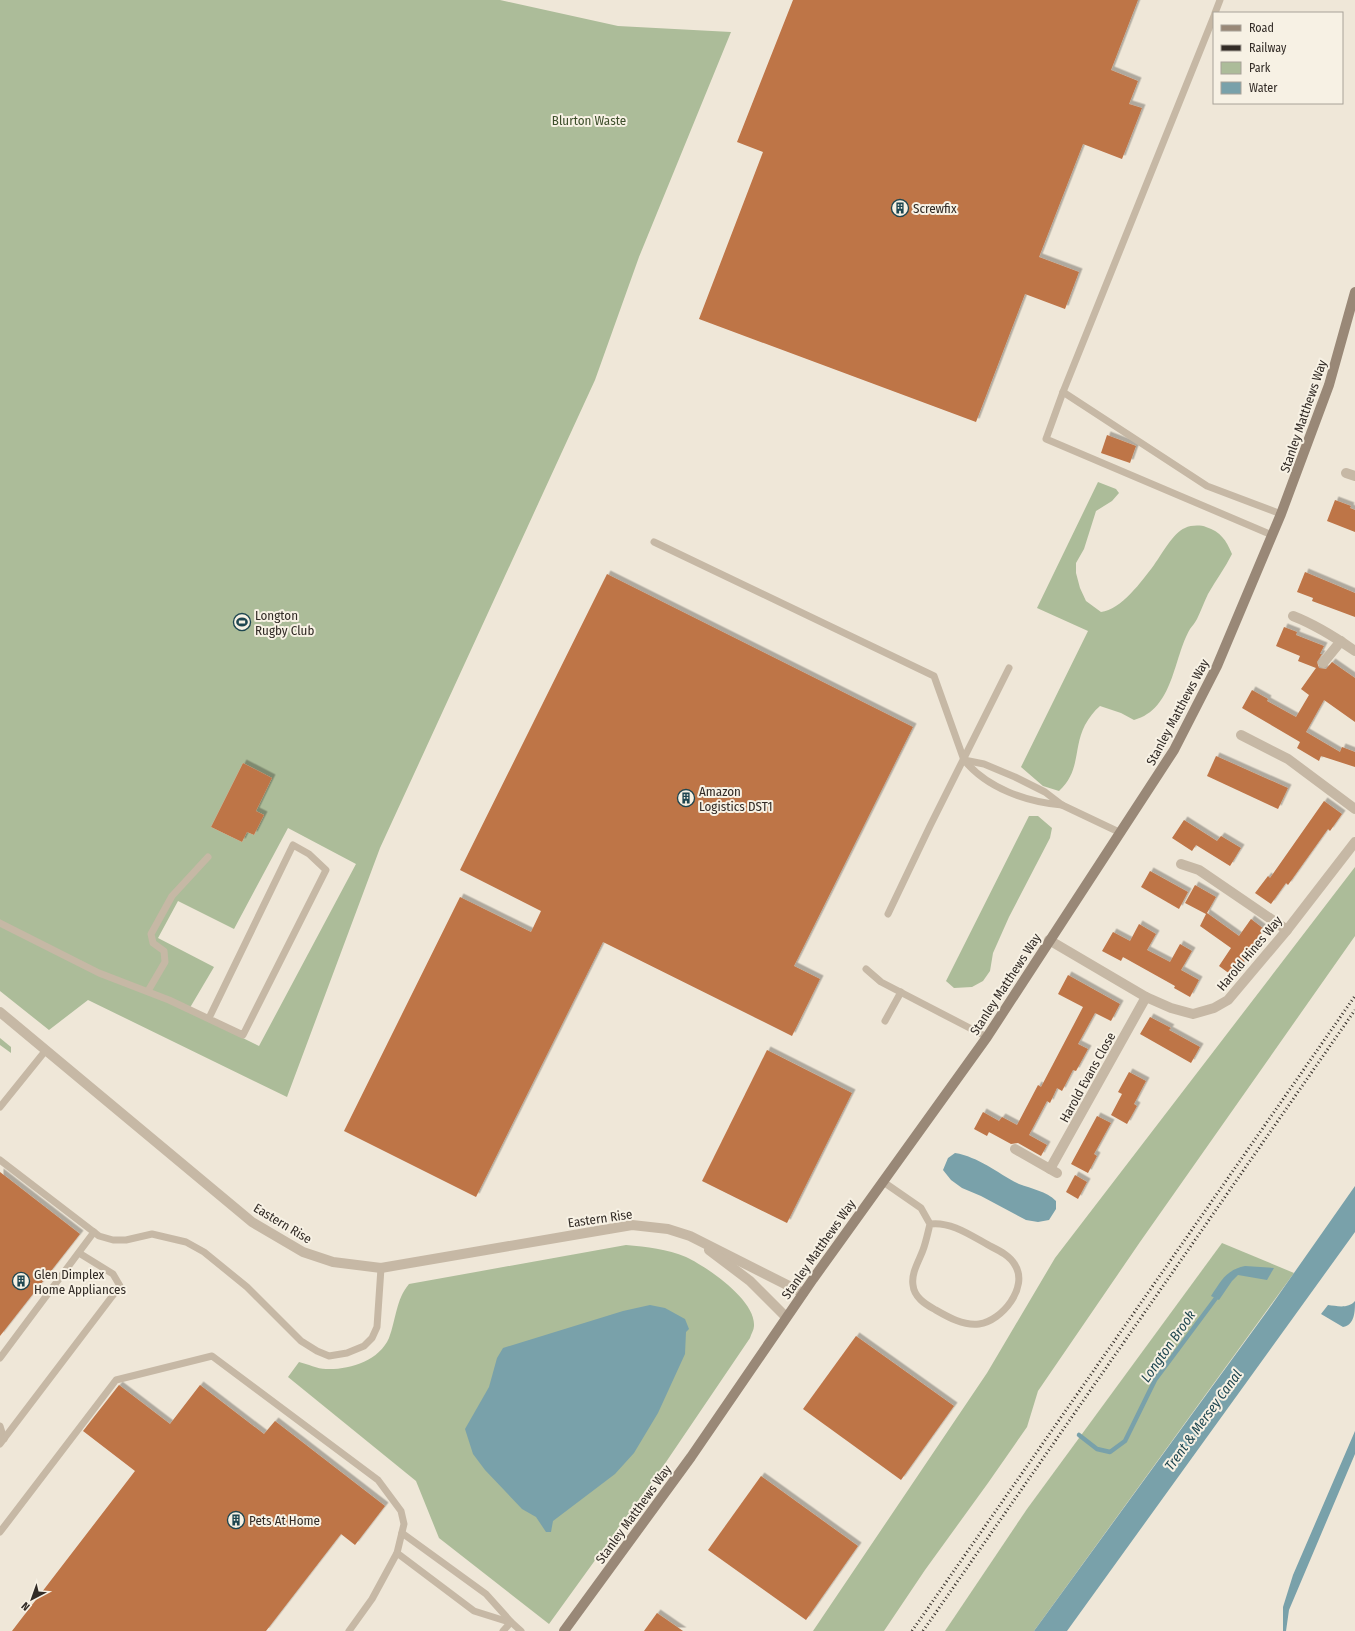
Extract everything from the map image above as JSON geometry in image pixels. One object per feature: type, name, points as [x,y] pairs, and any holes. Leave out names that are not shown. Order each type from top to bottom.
[{"type":"main road","name":"Stanley Matthews Way","points":[[564,1631],[691,1457],[786,1317],[882,1181],[987,1037],[1174,750],[1217,666],[1281,514],[1329,385],[1355,292]]},
{"type":"street","points":[[1293,616],[1311,623],[1355,651]]},
{"type":"street","points":[[1324,664],[1341,641]]},
{"type":"street","points":[[1241,735],[1288,759],[1355,809]]},
{"type":"street","name":"Harold Hines Way","points":[[1049,940],[1146,997],[1171,1008],[1193,1014],[1214,1008],[1228,1000],[1287,930],[1355,842]]},
{"type":"street","points":[[1181,864],[1198,870],[1287,930]]},
{"type":"street","name":"Harold Evans Close","points":[[1014,1149],[1053,1171],[1146,997]]},
{"type":"street","name":"Eastern Rise","points":[[0,1012],[252,1222],[303,1252],[333,1262],[382,1268],[632,1225],[668,1229],[690,1236],[803,1293]]},
{"type":"street","name":"Eastern Rise","points":[[690,1236],[750,1281],[786,1317]]},
{"type":"lane","points":[[1215,12],[1220,0]]},
{"type":"lane","points":[[1213,18],[1063,392],[1046,439],[1272,535]]},
{"type":"lane","points":[[1063,392],[1207,486],[1281,514]]},
{"type":"lane","points":[[654,542],[934,676],[964,760],[973,771],[1008,792],[1042,803],[1062,805]]},
{"type":"lane","points":[[888,914],[903,880],[1010,668]]},
{"type":"lane","points":[[964,760],[984,764],[1015,777],[1045,792],[1062,805],[1121,833]]},
{"type":"lane","points":[[0,923],[99,972],[148,991],[243,1035],[326,870],[309,854],[293,846],[209,1018]]},
{"type":"lane","points":[[148,991],[165,962],[164,952],[153,943],[151,934],[172,896],[208,857]]},
{"type":"lane","points":[[866,969],[880,982],[987,1037]]},
{"type":"lane","points":[[885,1021],[901,992]]},
{"type":"lane","points":[[0,1106],[46,1050]]},
{"type":"lane","points":[[0,1160],[99,1236],[113,1240],[126,1240],[152,1234],[186,1242],[204,1252],[247,1287],[301,1341],[317,1351],[329,1356],[347,1353],[364,1346],[372,1338],[377,1327],[382,1268]]},
{"type":"lane","points":[[882,1181],[921,1208],[930,1224],[914,1274],[913,1285],[918,1296],[925,1304],[954,1320],[978,1324],[992,1320],[1009,1305],[1015,1294],[1019,1284],[1019,1275],[1016,1266],[1001,1252],[950,1225],[937,1223],[930,1224]]},
{"type":"lane","points":[[0,1358],[94,1232]]},
{"type":"lane","points":[[2,1441],[120,1286],[114,1274],[79,1253]]},
{"type":"lane","points":[[0,1532],[116,1380],[212,1356],[378,1480],[401,1511],[404,1524],[397,1553],[372,1599],[348,1631]]},
{"type":"lane","points":[[0,1426],[2,1441]]},
{"type":"lane","points":[[402,1534],[486,1594],[521,1631]]},
{"type":"lane","points":[[397,1553],[474,1611],[511,1622]]},
{"type":"lane","points":[[503,1631],[511,1622]]},
{"type":"green space","name":"Longton Rugby Club","points":[[0,0],[500,0],[618,26],[731,32],[639,257],[595,380],[380,848],[287,1097],[88,1000],[49,1030],[0,991]],"holes":[[[243,763],[272,778],[256,811],[264,815],[254,835],[247,832],[242,842],[211,827]],[[288,828],[356,864],[259,1046],[188,1011],[214,967],[158,938],[178,901],[234,929]]]},
{"type":"green space","points":[[1098,482],[1116,489],[1119,493],[1112,501],[1096,511],[1084,549],[1076,563],[1076,573],[1080,588],[1086,601],[1101,612],[1116,606],[1130,594],[1149,572],[1176,534],[1187,527],[1201,526],[1216,531],[1228,545],[1232,554],[1208,594],[1197,619],[1184,641],[1171,681],[1165,694],[1157,705],[1147,714],[1134,720],[1121,713],[1100,706],[1085,725],[1081,734],[1071,775],[1059,791],[1043,786],[1021,767],[1088,631],[1037,608]]},
{"type":"green space","points":[[1029,816],[1038,816],[1052,828],[1050,838],[1009,917],[993,953],[990,971],[983,981],[972,987],[954,988],[946,981]]},
{"type":"green space","points":[[1355,867],[1355,936],[1140,1242],[1038,1391],[1027,1427],[925,1570],[884,1631],[813,1631],[987,1373],[1055,1258]]},
{"type":"green space","points":[[0,1038],[11,1047],[11,1053],[0,1045]]},
{"type":"green space","points":[[1222,1243],[1294,1273],[1034,1631],[945,1631],[1027,1509]]},
{"type":"green space","points":[[626,1245],[672,1252],[686,1257],[706,1268],[739,1295],[753,1316],[754,1328],[750,1338],[666,1462],[549,1624],[439,1538],[416,1481],[288,1377],[299,1362],[323,1369],[344,1368],[353,1366],[371,1358],[378,1353],[389,1338],[401,1296],[409,1284]]},
{"type":"water","points":[[955,1153],[972,1158],[1019,1184],[1048,1195],[1056,1201],[1056,1209],[1049,1220],[1038,1222],[1026,1220],[981,1196],[962,1188],[951,1180],[943,1170],[948,1158]]},
{"type":"water","name":"Trent & Mersey Canal","points":[[1355,1186],[1355,1232],[1067,1631],[1034,1631],[1268,1310]]},
{"type":"water","points":[[1245,1266],[1274,1268],[1267,1280],[1238,1275],[1219,1300],[1211,1296],[1221,1281],[1229,1273]]},
{"type":"water","points":[[1355,1301],[1354,1317],[1347,1326],[1343,1327],[1321,1314],[1328,1305],[1346,1306]]},
{"type":"water","points":[[650,1305],[665,1308],[685,1319],[689,1329],[686,1332],[685,1354],[658,1413],[634,1453],[615,1474],[553,1521],[551,1532],[546,1532],[536,1517],[522,1509],[485,1470],[473,1454],[465,1429],[489,1387],[497,1358],[503,1348],[623,1311]]},
{"type":"water","points":[[1355,1431],[1355,1454],[1289,1610],[1286,1631],[1283,1631],[1283,1607],[1293,1575]]},
{"type":"building","name":"Screwfix","points":[[793,0],[1138,0],[1111,70],[1138,81],[1129,104],[1142,108],[1122,159],[1083,144],[1039,257],[1079,272],[1065,309],[1025,294],[976,422],[699,319],[763,152],[737,142]]},
{"type":"building","points":[[1107,435],[1136,446],[1130,463],[1101,453]]},
{"type":"building","points":[[1335,500],[1351,506],[1350,508],[1355,510],[1355,532],[1327,521]]},
{"type":"building","points":[[1305,572],[1355,593],[1355,617],[1312,601],[1313,598],[1297,592]]},
{"type":"building","name":"Amazon Logistics DST1","points":[[607,574],[913,727],[794,966],[820,979],[792,1036],[603,942],[476,1197],[344,1131],[460,897],[531,932],[541,911],[460,870]]},
{"type":"building","points":[[1284,627],[1297,632],[1296,635],[1324,646],[1320,654],[1322,654],[1317,662],[1319,668],[1326,669],[1332,662],[1355,678],[1355,722],[1324,700],[1306,732],[1340,752],[1342,747],[1355,752],[1355,767],[1321,756],[1319,761],[1297,748],[1300,742],[1242,708],[1252,690],[1268,699],[1267,701],[1296,717],[1309,695],[1301,689],[1316,668],[1298,661],[1300,656],[1276,646]]},
{"type":"building","points":[[1216,756],[1288,788],[1278,809],[1207,776]]},
{"type":"building","points":[[243,763],[272,778],[256,811],[264,815],[254,835],[247,832],[242,842],[211,827]]},
{"type":"building","points":[[1324,801],[1342,814],[1330,831],[1328,829],[1288,885],[1286,883],[1271,904],[1255,893],[1268,876],[1270,878]]},
{"type":"building","points":[[1184,820],[1217,841],[1221,836],[1241,848],[1230,866],[1196,845],[1192,851],[1172,838]]},
{"type":"building","points":[[1150,871],[1188,892],[1179,909],[1141,887]]},
{"type":"building","points":[[1195,885],[1216,897],[1207,913],[1239,936],[1251,919],[1264,929],[1243,959],[1245,960],[1234,977],[1219,966],[1231,948],[1200,926],[1206,914],[1185,903]]},
{"type":"building","points":[[1139,924],[1156,934],[1147,950],[1170,962],[1180,944],[1192,951],[1181,970],[1199,980],[1190,997],[1174,988],[1175,986],[1123,957],[1121,961],[1102,951],[1113,932],[1130,941]]},
{"type":"building","points":[[1068,975],[1120,1004],[1111,1021],[1095,1013],[1078,1044],[1088,1049],[1076,1071],[1073,1070],[1062,1091],[1057,1088],[1050,1103],[1047,1101],[1029,1135],[1047,1145],[1041,1156],[1018,1143],[1011,1144],[989,1132],[987,1136],[974,1129],[983,1112],[999,1121],[1002,1117],[1017,1125],[1038,1085],[1041,1087],[1083,1007],[1058,994]]},
{"type":"building","points":[[1150,1017],[1171,1028],[1169,1030],[1200,1047],[1191,1063],[1140,1034]]},
{"type":"building","points":[[767,1050],[852,1093],[787,1223],[702,1181]]},
{"type":"building","points":[[1129,1072],[1146,1081],[1134,1104],[1137,1106],[1127,1124],[1111,1115],[1122,1094],[1118,1092]]},
{"type":"building","points":[[1097,1116],[1111,1123],[1094,1154],[1097,1156],[1088,1173],[1071,1164]]},
{"type":"building","name":"Glen Dimplex Home Appliances","points":[[0,1172],[80,1234],[0,1336]]},
{"type":"building","points":[[1075,1175],[1087,1182],[1078,1199],[1066,1192]]},
{"type":"building","points":[[856,1336],[954,1406],[901,1480],[803,1409]]},
{"type":"building","name":"Pets At Home","points":[[119,1385],[170,1424],[200,1385],[264,1434],[275,1421],[385,1506],[355,1545],[341,1534],[266,1631],[12,1631],[135,1471],[83,1431]]},
{"type":"building","points":[[761,1476],[858,1546],[806,1620],[708,1550]]},
{"type":"building","points":[[657,1613],[683,1631],[644,1631]]},
{"type":"waterway","name":"Longton Brook","points":[[1079,1435],[1097,1449],[1110,1452],[1125,1441],[1155,1380],[1219,1294]]},
{"type":"railway","points":[[912,1631],[1355,996]]},
{"type":"railway","points":[[923,1631],[1355,1010]]},
{"type":"place","name":"Screwfix","points":[[900,208]]},
{"type":"place","name":"Longton Rugby Club","points":[[242,622]]},
{"type":"place","name":"Amazon Logistics DST1","points":[[686,798]]},
{"type":"place","name":"Glen Dimplex Home Appliances","points":[[21,1281]]},
{"type":"place","name":"Pets At Home","points":[[236,1520]]},
{"type":"park label","name":"Blurton Waste","points":[[589,120]]}]
